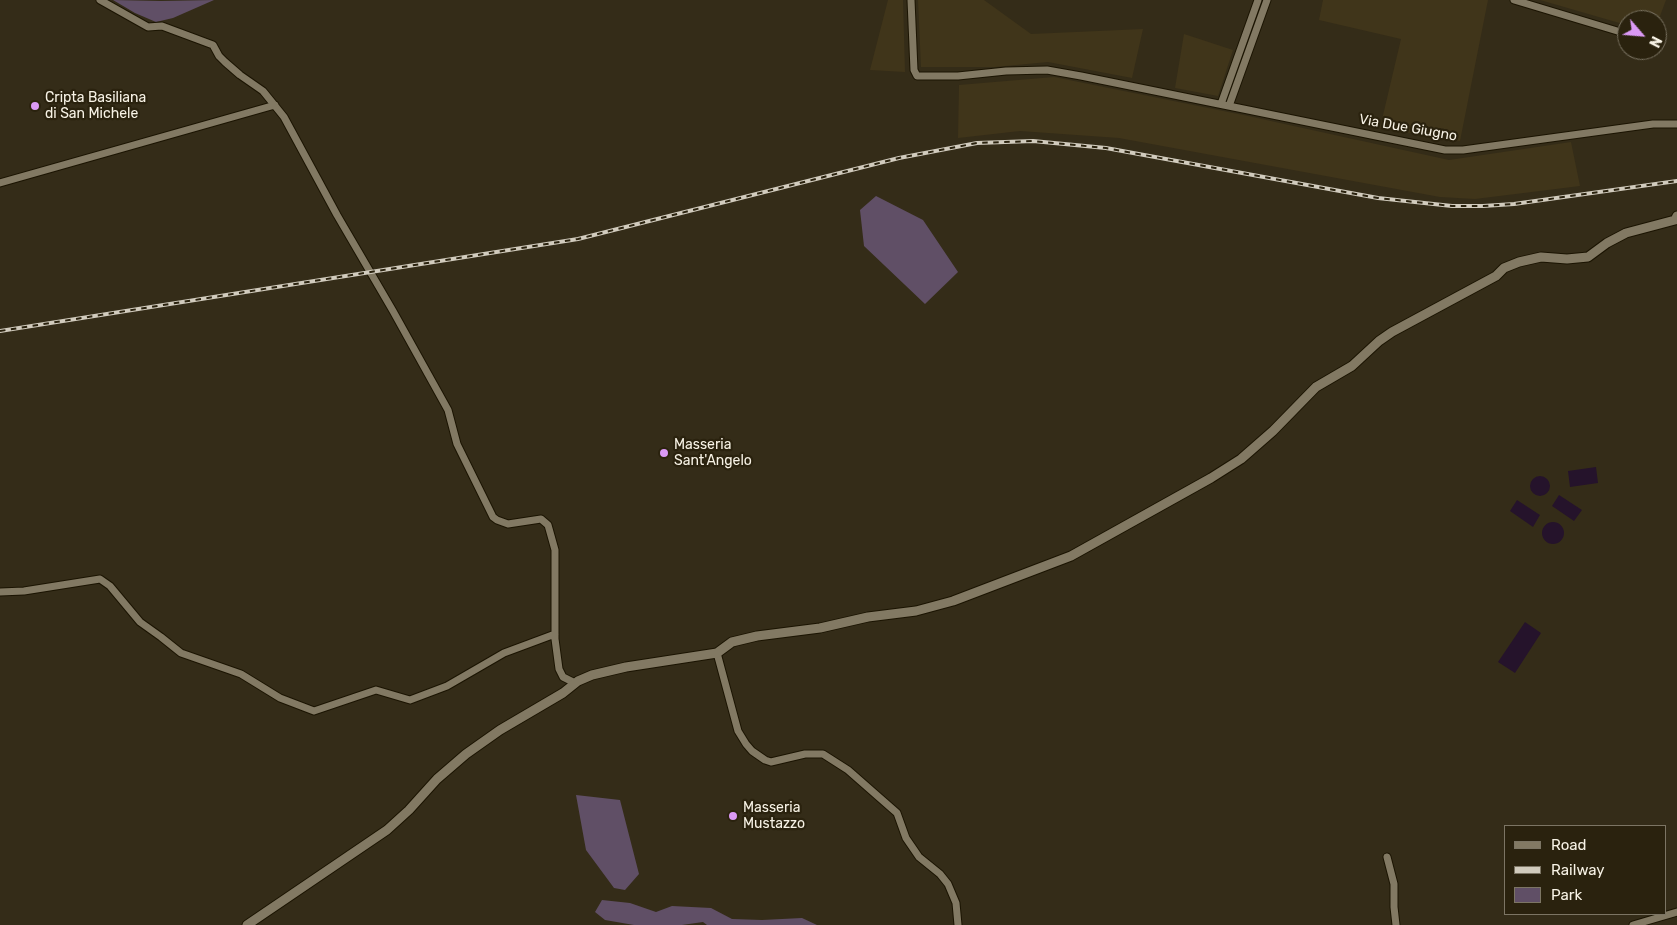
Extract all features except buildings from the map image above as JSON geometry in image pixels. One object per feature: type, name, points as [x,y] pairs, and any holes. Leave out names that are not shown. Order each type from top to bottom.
[{"type":"street","points":[[100,0],[148,27],[162,26],[213,44],[219,56],[225,62],[240,75],[263,90],[275,104],[448,410],[457,444],[493,517],[508,524],[541,519],[548,525],[556,564],[555,634],[560,673],[563,678],[575,683]]},
{"type":"street","name":"Via Due Giugno","points":[[911,0],[914,70],[917,76],[958,76],[1047,70],[1445,150],[1463,150],[1653,124],[1677,124]]},
{"type":"street","points":[[1225,105],[1258,0]]},
{"type":"street","points":[[1225,105],[1267,0]]},
{"type":"street","points":[[1514,0],[1617,29]]},
{"type":"street","points":[[0,183],[275,104]]},
{"type":"street","points":[[247,925],[387,830],[410,810],[437,779],[466,754],[500,730],[563,693],[575,683],[592,675],[626,667],[717,653],[732,642],[757,636],[820,628],[868,617],[916,611],[953,601],[1071,556],[1212,478],[1241,459],[1273,431],[1316,386],[1352,366],[1378,341],[1392,332],[1496,276],[1504,268],[1541,257],[1567,259],[1588,257],[1607,243],[1626,233],[1676,218]]},
{"type":"street","points":[[0,592],[24,591],[100,579],[110,586],[140,622],[181,653],[241,674],[280,698],[314,710],[376,690],[410,700],[447,686],[504,653],[555,634]]},
{"type":"street","points":[[717,653],[738,731],[752,751],[771,762],[805,754],[823,754],[848,770],[897,814],[906,838],[919,857],[940,874],[948,884],[956,903],[958,925]]},
{"type":"street","points":[[1387,857],[1394,884],[1396,925]]},
{"type":"street","points":[[1633,925],[1667,915]]},
{"type":"shaded area","points":[[888,0],[903,0],[905,72],[870,70]]},
{"type":"shaded area","points":[[918,0],[984,0],[1031,34],[1143,29],[1132,78],[1048,62],[995,67],[921,67]]},
{"type":"shaded area","points":[[1323,0],[1488,0],[1460,141],[1380,128],[1401,39],[1319,20]]},
{"type":"shaded area","points":[[1540,0],[1666,0],[1662,10],[1617,10],[1617,22]]},
{"type":"shaded area","points":[[1184,34],[1233,50],[1218,96],[1175,88]]},
{"type":"shaded area","points":[[1054,77],[1248,116],[1449,160],[1571,142],[1580,186],[1475,199],[1440,197],[1119,138],[1020,131],[958,138],[959,85]]},
{"type":"shaded area","points":[[1596,467],[1598,483],[1570,487],[1568,471]]},
{"type":"shaded area","points":[[1536,476],[1544,476],[1550,482],[1550,490],[1544,496],[1536,496],[1530,490],[1530,482]]},
{"type":"shaded area","points":[[1559,495],[1582,510],[1574,521],[1552,506]]},
{"type":"shaded area","points":[[1517,500],[1540,515],[1533,527],[1510,511]]},
{"type":"shaded area","points":[[1553,522],[1561,525],[1564,533],[1561,541],[1553,544],[1545,541],[1542,533],[1545,525]]},
{"type":"shaded area","points":[[1525,622],[1541,633],[1515,673],[1498,662]]},
{"type":"green space","points":[[113,0],[214,0],[173,18],[156,22],[135,13]]},
{"type":"green space","points":[[876,196],[923,220],[958,272],[925,304],[864,246],[860,210]]},
{"type":"green space","points":[[576,795],[620,800],[639,874],[625,890],[614,888],[586,850]]},
{"type":"green space","points":[[602,900],[630,903],[656,912],[672,906],[711,908],[732,919],[802,918],[817,925],[707,925],[703,922],[682,925],[634,925],[605,920],[595,912]]},
{"type":"railway","points":[[0,331],[578,239],[899,158],[977,143],[1033,141],[1106,148],[1378,198],[1452,206],[1514,204],[1677,181]]},
{"type":"place","name":"Cripta Basiliana di San Michele","points":[[35,106]]},
{"type":"place","name":"Masseria Sant'Angelo","points":[[664,453]]},
{"type":"place","name":"Masseria Mustazzo","points":[[733,816]]}]
